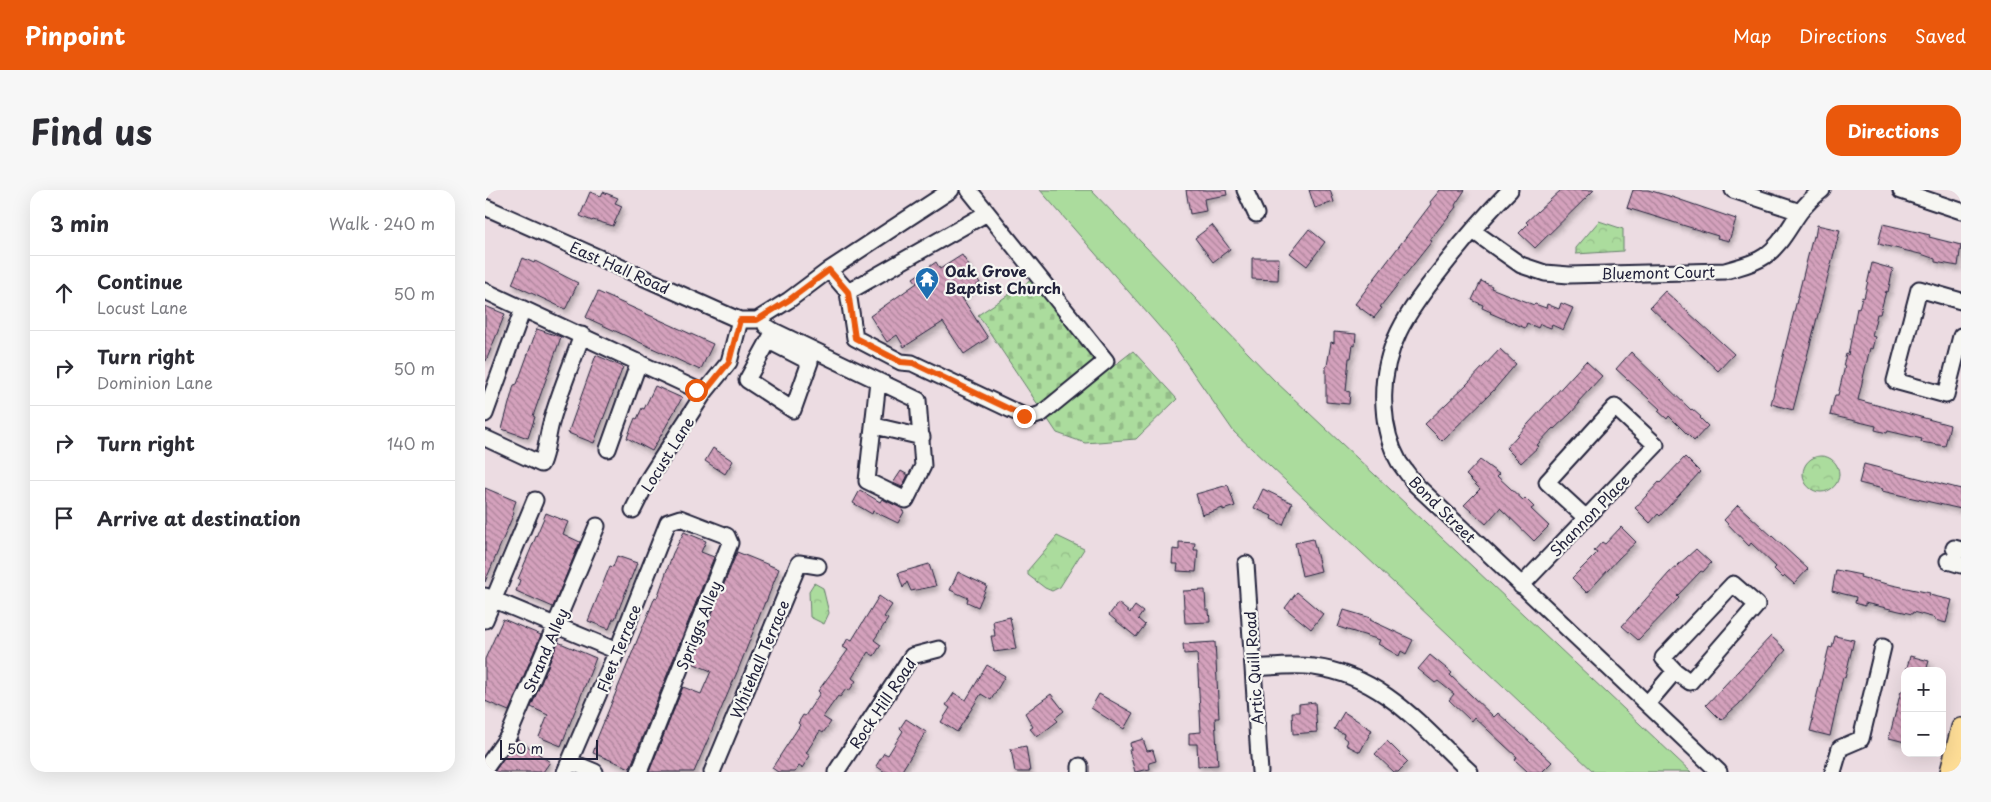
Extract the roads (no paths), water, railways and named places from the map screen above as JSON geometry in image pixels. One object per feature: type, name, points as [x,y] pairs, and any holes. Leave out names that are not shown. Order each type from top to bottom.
[{"type":"main road","points":[[1950,772],[1961,728]]},
{"type":"street","points":[[772,336],[747,380],[793,410],[810,362],[772,336],[757,320],[951,190]]},
{"type":"street","points":[[829,270],[848,292],[855,338],[901,362],[913,363],[1024,416],[1032,417],[1041,414],[1106,362],[969,190]]},
{"type":"street","points":[[1245,190],[1256,214]]},
{"type":"street","name":"Bond Street","points":[[1510,190],[1488,211],[1431,282],[1398,332],[1384,374],[1385,418],[1390,442],[1415,484],[1719,772]]},
{"type":"street","points":[[1733,190],[1799,212]]},
{"type":"street","name":"Bluemont Court","points":[[1473,231],[1521,265],[1545,273],[1725,271],[1746,265],[1766,255],[1783,238],[1799,212],[1822,190]]},
{"type":"street","points":[[1901,191],[1961,211]]},
{"type":"street","name":"East Hall Road","points":[[485,207],[740,320],[757,320]]},
{"type":"street","points":[[848,292],[987,213]]},
{"type":"street","points":[[1961,301],[1919,289],[1895,381],[1946,395],[1961,336]]},
{"type":"street","points":[[485,291],[704,393]]},
{"type":"street","points":[[485,414],[523,308]]},
{"type":"street","name":"Locust Lane","points":[[633,510],[649,478],[704,393],[729,362],[740,320]]},
{"type":"street","points":[[485,438],[541,464],[547,451],[547,438],[551,422],[582,335]]},
{"type":"street","points":[[772,336],[878,381],[918,400],[923,466],[906,500],[867,481],[875,426],[878,381]]},
{"type":"street","points":[[608,449],[639,362]]},
{"type":"street","name":"Shannon Place","points":[[1521,586],[1657,445],[1615,407],[1547,482],[1586,518]]},
{"type":"street","points":[[875,426],[921,437]]},
{"type":"street","points":[[485,620],[489,598],[535,500]]},
{"type":"street","name":"Spriggs Alley","points":[[639,772],[730,543],[727,536],[680,518],[668,522]]},
{"type":"street","name":"Fleet Terrace","points":[[568,767],[617,652],[668,522]]},
{"type":"street","name":"Strand Alley","points":[[485,769],[509,735],[597,526]]},
{"type":"street","name":"Whitehall Terrace","points":[[712,772],[799,563],[818,566]]},
{"type":"street","name":"Artic Quill Road","points":[[1246,564],[1260,772]]},
{"type":"street","points":[[1733,584],[1757,605],[1690,682],[1675,671],[1663,658],[1733,584]]},
{"type":"street","points":[[489,598],[617,652]]},
{"type":"street","points":[[1833,772],[1840,748],[1861,739],[1883,646]]},
{"type":"street","name":"Rock Hill Road","points":[[836,772],[912,656],[939,649]]},
{"type":"street","points":[[1253,668],[1313,666],[1335,670],[1355,677],[1390,697],[1470,772]]},
{"type":"street","points":[[1647,704],[1675,671]]},
{"type":"street","points":[[568,767],[595,772]]},
{"type":"place","name":"Oak Grove Baptist Church","points":[[927,300]]}]
